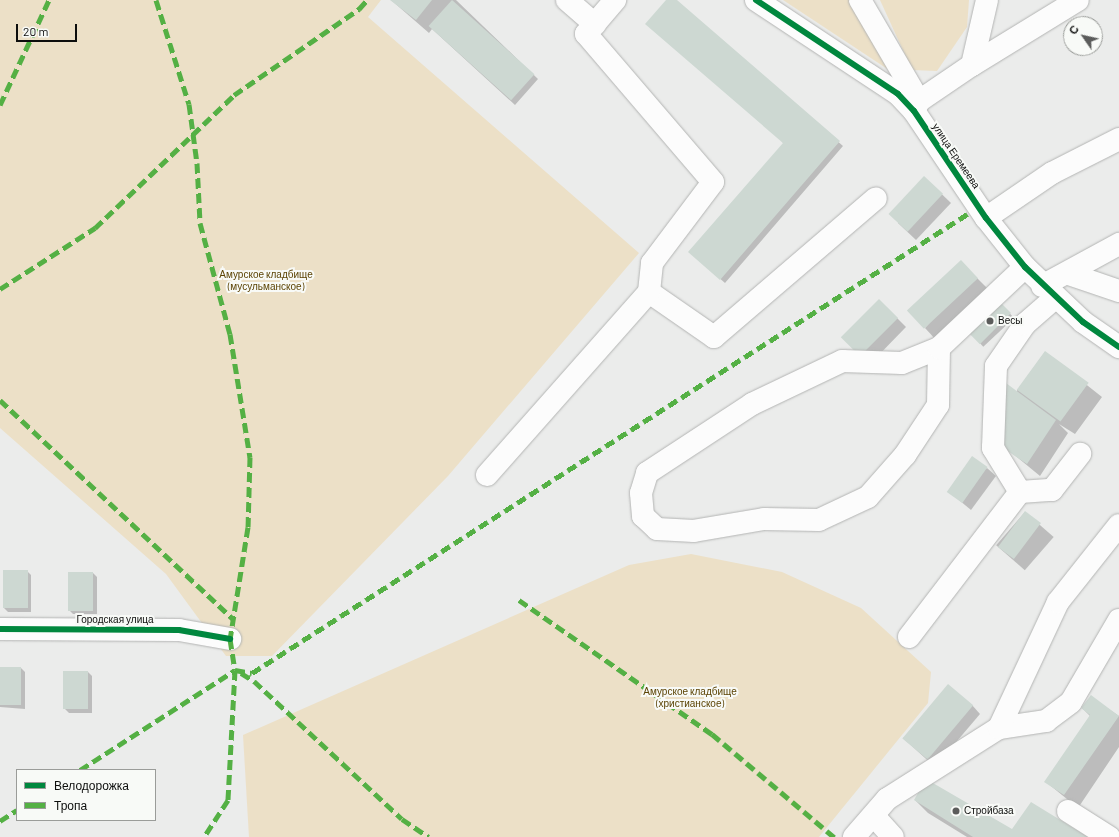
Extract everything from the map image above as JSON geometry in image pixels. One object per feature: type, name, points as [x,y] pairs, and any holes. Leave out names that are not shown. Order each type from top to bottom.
[{"type":"street","points":[[567,0],[595,24]]},
{"type":"street","points":[[487,475],[650,292],[652,263],[713,182],[586,34],[615,0]]},
{"type":"street","name":"улица Еремеева","points":[[756,0],[879,79],[916,106],[986,218],[1026,267],[1049,292],[1119,347]]},
{"type":"street","points":[[860,0],[916,106],[972,65],[1078,0]]},
{"type":"street","points":[[972,65],[987,0]]},
{"type":"street","points":[[986,218],[1052,174],[1119,139]]},
{"type":"street","points":[[650,292],[714,337],[876,198]]},
{"type":"street","points":[[1020,492],[993,448],[996,366],[1049,292],[1069,274],[1119,244]]},
{"type":"street","points":[[939,348],[938,405],[904,455],[868,497],[819,520],[764,519],[694,531],[657,529],[643,516],[641,493],[647,473],[752,404],[842,361],[902,363],[939,348],[1026,267]]},
{"type":"street","points":[[1069,274],[1119,291]]},
{"type":"street","points":[[909,637],[1020,492],[1052,490],[1080,454]]},
{"type":"street","points":[[999,728],[1058,602],[1119,525]]},
{"type":"street","points":[[854,837],[874,816],[887,799],[999,728],[1046,721],[1070,702],[1119,620]]},
{"type":"street","name":"Городская улица","points":[[0,629],[180,630],[230,639]]},
{"type":"street","points":[[1068,811],[1109,837]]},
{"type":"street","points":[[874,816],[893,837]]},
{"type":"green space","name":"Амурское кладбище (мусульманское)","points":[[0,0],[381,0],[368,17],[639,253],[448,476],[272,656],[226,656],[166,574],[0,428]]},
{"type":"green space","points":[[783,0],[854,0],[895,74]]},
{"type":"green space","points":[[880,0],[969,0],[967,27],[937,71],[912,70]]},
{"type":"green space","name":"Амурское кладбище (христианское)","points":[[691,554],[782,572],[861,608],[931,672],[928,703],[819,837],[249,837],[243,735],[629,565]]},
{"type":"building","points":[[390,0],[432,0],[416,20]]},
{"type":"building","points":[[452,0],[534,74],[511,100],[429,26]]},
{"type":"building","points":[[666,0],[677,0],[840,141],[720,280],[688,252],[783,143],[645,24]]},
{"type":"building","points":[[924,176],[943,194],[908,232],[889,214]]},
{"type":"building","points":[[961,260],[978,278],[924,329],[907,310]]},
{"type":"building","points":[[879,299],[898,318],[860,356],[841,337]]},
{"type":"building","name":"Весы","points":[[999,301],[1011,313],[980,344],[968,332]]},
{"type":"building","points":[[1045,351],[1089,383],[1060,422],[1017,390]]},
{"type":"building","points":[[1006,383],[1056,420],[1027,464],[1006,450],[1002,436]]},
{"type":"building","points":[[972,456],[988,467],[962,503],[947,492]]},
{"type":"building","points":[[1025,511],[1041,523],[1014,559],[998,547]]},
{"type":"building","points":[[3,570],[28,570],[28,608],[3,608]]},
{"type":"building","points":[[68,572],[93,572],[93,611],[68,611]]},
{"type":"building","points":[[0,667],[21,667],[21,705],[0,705]]},
{"type":"building","points":[[63,671],[88,671],[88,709],[63,709]]},
{"type":"building","points":[[948,684],[973,705],[928,760],[902,738]]},
{"type":"building","points":[[1091,695],[1119,716],[1064,795],[1044,782],[1090,715],[1081,708]]},
{"type":"building","name":"Стройбаза","points":[[926,779],[1012,829],[1031,802],[1088,837],[973,837],[914,800]]},
{"type":"marked path","points":[[0,105],[49,0]]},
{"type":"marked path","points":[[156,0],[189,104],[197,163],[200,223],[230,334],[250,457],[248,527],[230,639],[235,670],[228,800],[204,837]]},
{"type":"marked path","points":[[0,289],[95,228],[234,95],[359,9],[367,0]]},
{"type":"marked path","points":[[82,769],[235,670],[252,673],[969,213]]},
{"type":"marked path","points":[[0,400],[233,619]]},
{"type":"marked path","points":[[519,600],[712,734],[834,837]]},
{"type":"marked path","points":[[241,673],[254,681],[402,819],[429,837]]},
{"type":"marked path","points":[[0,821],[16,811]]},
{"type":"cycle path","points":[[756,0],[898,94],[914,111],[986,218],[1025,267],[1083,322],[1119,347]]},
{"type":"cycle path","points":[[0,629],[179,630],[230,639]]},
{"type":"place","name":"Весы","points":[[990,321]]},
{"type":"place","name":"Стройбаза","points":[[956,811]]}]
